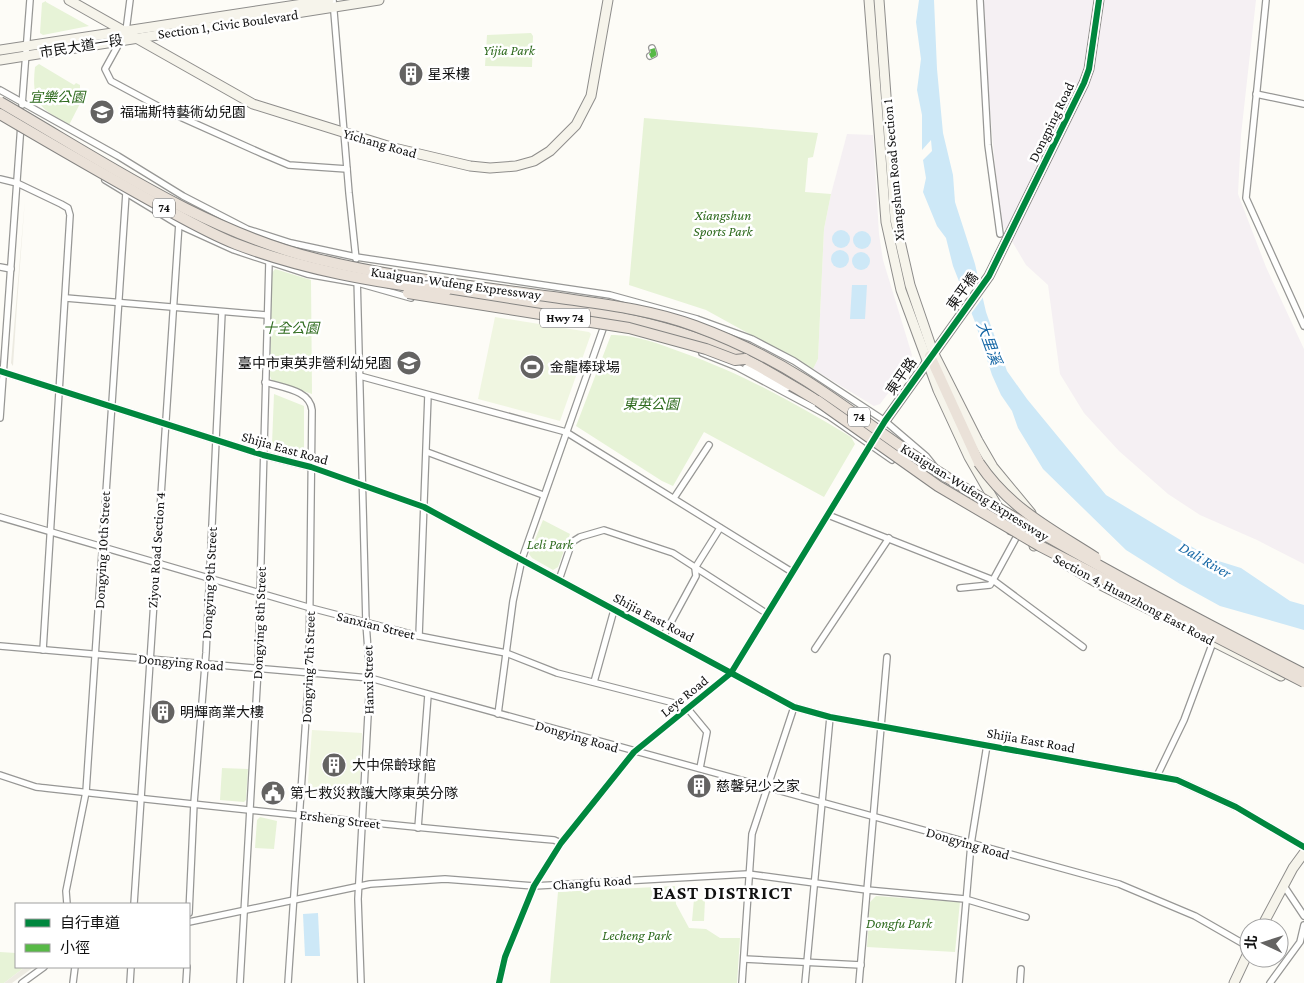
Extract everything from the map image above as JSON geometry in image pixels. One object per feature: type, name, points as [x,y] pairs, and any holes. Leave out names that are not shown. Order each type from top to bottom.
[{"type":"highway","name":"Kuaiguan-Wufeng Expressway","points":[[0,102],[214,223],[267,245],[374,272],[634,309],[696,326],[771,360],[807,381],[945,477],[1106,572],[1304,674]]},
{"type":"highway","name":"Kuaiguan-Wufeng Expressway","points":[[0,116],[201,228],[235,244],[284,261],[371,282],[651,324],[708,342],[746,359],[818,401],[938,486],[1040,546],[1304,682]]},
{"type":"highway","name":"Hwy 74","points":[[380,289],[629,328],[706,349],[735,360],[746,359]]},
{"type":"highway","points":[[932,354],[979,463],[996,486],[1023,512],[1165,602]]},
{"type":"street","points":[[0,418],[30,0]]},
{"type":"street","name":"Yichang Road","points":[[69,0],[253,104],[344,133],[470,166],[516,166],[534,161],[550,151],[569,134],[591,96],[608,0]]},
{"type":"street","points":[[130,0],[126,31],[105,69],[111,81],[168,111],[289,165],[347,168]]},
{"type":"street","name":"Section 1, Civic Boulevard","points":[[126,31],[332,3],[379,0]]},
{"type":"street","name":"Xiangshun Road Section 1","points":[[869,0],[886,222],[901,290],[932,354],[993,467],[1031,513],[1034,546]]},
{"type":"street","name":"Xiangshun Road Section 1","points":[[879,0],[891,175],[898,236],[910,286],[965,450],[1015,534]]},
{"type":"street","points":[[980,0],[992,185],[1000,234]]},
{"type":"street","name":"Dongping Road","points":[[1003,248],[1084,83],[1089,69],[1099,0]]},
{"type":"street","points":[[1266,0],[1246,198],[1304,326]]},
{"type":"street","name":"Section 1, Civic Boulevard","points":[[135,38],[332,3]]},
{"type":"street","name":"Hanxi Street","points":[[332,3],[358,284],[366,623],[370,678],[360,886],[361,983]]},
{"type":"street","name":"市民大道一段","points":[[27,51],[126,31]]},
{"type":"street","name":"市民大道一段","points":[[27,51],[135,38]]},
{"type":"street","points":[[650,56],[654,54],[652,48]]},
{"type":"street","points":[[0,50],[27,51]]},
{"type":"street","points":[[0,60],[27,51]]},
{"type":"street","name":"Section 4, Huanzhong East Road","points":[[0,90],[118,156],[183,196],[246,229],[291,243],[356,257],[610,295],[697,319],[752,340],[794,362],[885,421],[926,456],[966,507]]},
{"type":"street","points":[[1256,94],[1304,104]]},
{"type":"street","name":"Section 4, Huanzhong East Road","points":[[0,116],[179,225],[206,238],[269,262],[307,274],[380,289],[403,288],[606,318],[658,329],[762,374],[798,394],[871,445],[966,507],[1099,584],[1304,687]]},
{"type":"street","points":[[0,179],[17,183],[68,208],[70,215],[43,650]]},
{"type":"street","name":"Dongying 10th Street","points":[[67,903],[66,891],[86,792],[126,193]]},
{"type":"street","name":"Ziyou Road Section 4","points":[[134,903],[148,659],[179,225],[183,196]]},
{"type":"street","name":"東平橋","points":[[932,354],[989,276],[1003,248]]},
{"type":"street","name":"Dongying 8th Street","points":[[240,983],[258,669],[266,382],[266,315],[269,262]]},
{"type":"street","points":[[0,267],[11,269]]},
{"type":"street","points":[[380,289],[398,296],[604,326],[685,346],[745,371],[827,415]]},
{"type":"street","points":[[66,298],[266,315]]},
{"type":"street","name":"Dongying 9th Street","points":[[189,903],[194,803],[206,653],[222,312]]},
{"type":"street","points":[[498,714],[522,559],[604,326]]},
{"type":"street","name":"東平路","points":[[885,421],[932,354]]},
{"type":"street","name":"Shijia East Road","points":[[2,371],[111,408],[263,455],[310,467],[424,506],[794,707],[881,726],[1157,776],[1196,787],[1236,807],[1304,847]]},
{"type":"street","points":[[360,376],[566,432],[792,572]]},
{"type":"street","name":"Dongying 7th Street","points":[[266,382],[306,395],[311,401],[311,608],[309,673],[288,983]]},
{"type":"street","points":[[419,636],[428,395]]},
{"type":"street","name":"Leye Road","points":[[499,983],[505,957],[534,886],[561,843],[634,752],[731,673],[885,421]]},
{"type":"street","points":[[674,498],[709,445]]},
{"type":"street","points":[[427,452],[543,495]]},
{"type":"street","points":[[828,515],[994,580],[1083,647]]},
{"type":"street","name":"Sanxian Street","points":[[0,517],[50,530],[260,594],[366,623],[419,636],[506,653],[557,673],[678,704],[688,709]]},
{"type":"street","points":[[664,635],[696,576],[695,568],[720,528]]},
{"type":"street","points":[[559,580],[572,542],[580,536],[604,530],[673,553],[766,613]]},
{"type":"street","points":[[960,588],[990,585],[1015,534]]},
{"type":"street","points":[[815,649],[889,538]]},
{"type":"street","points":[[594,682],[614,610]]},
{"type":"street","points":[[1157,776],[1184,720],[1214,642]]},
{"type":"street","name":"Dongying Road","points":[[0,646],[370,678],[1128,888],[1195,916],[1239,941]]},
{"type":"street","points":[[859,983],[887,657]]},
{"type":"street","points":[[418,828],[428,694]]},
{"type":"street","points":[[742,983],[752,834],[794,707]]},
{"type":"street","points":[[688,709],[707,732],[700,768]]},
{"type":"street","points":[[805,983],[830,716]]},
{"type":"street","points":[[959,983],[971,844],[987,745]]},
{"type":"street","name":"Ersheng Street","points":[[0,775],[36,786],[300,814],[363,823],[554,840],[561,843]]},
{"type":"street","points":[[1266,918],[1304,853]]},
{"type":"street","name":"Changfu Road","points":[[190,922],[360,886],[445,879],[534,886],[748,874],[867,890],[965,899],[1026,917]]},
{"type":"street","points":[[1284,886],[1304,916]]},
{"type":"street","points":[[1270,983],[1300,942],[1304,925]]},
{"type":"street","points":[[744,959],[861,965]]},
{"type":"street","points":[[22,983],[43,968]]},
{"type":"street","points":[[73,983],[75,968]]},
{"type":"street","points":[[130,983],[131,968]]},
{"type":"street","points":[[186,983],[187,968]]},
{"type":"street","points":[[1234,983],[1241,968]]},
{"type":"street","points":[[1020,983],[1021,969]]},
{"type":"shaded area","points":[[983,0],[1256,0],[1241,135],[1238,194],[1266,267],[1304,349],[1304,564],[1257,540],[1200,515],[1168,494],[1119,451],[1084,413],[1060,374],[1048,285],[1026,265],[1000,221],[989,100]]},
{"type":"shaded area","points":[[847,134],[873,135],[879,234],[883,260],[912,355],[907,368],[880,404],[874,406],[813,369],[818,359],[824,229]]},
{"type":"shaded area","points":[[25,199],[17,305],[13,366],[11,363]]},
{"type":"shaded area","points":[[24,968],[33,968],[12,983],[4,983]]},
{"type":"green space","points":[[46,1],[89,26],[43,35],[40,33],[42,3]]},
{"type":"green space","name":"Yijia Park","points":[[531,33],[533,36],[532,67],[485,66],[487,35]]},
{"type":"green space","name":"宜樂公園","points":[[39,64],[74,85],[76,83],[80,85],[80,90],[87,90],[69,125],[44,109],[36,97],[35,67]]},
{"type":"green space","name":"Xiangshun Sports Park","points":[[644,118],[818,133],[813,157],[808,158],[805,192],[831,194],[824,229],[818,359],[813,369],[706,310],[629,285]]},
{"type":"green space","name":"十全公園","points":[[275,269],[311,280],[312,394],[272,381],[270,376],[272,273]]},
{"type":"green space","name":"金龍棒球場","points":[[495,317],[589,332],[591,334],[560,421],[478,399]]},
{"type":"green space","name":"東英公園","points":[[611,335],[647,340],[726,370],[810,412],[851,437],[855,444],[824,497],[704,432],[673,486],[662,481],[576,426]]},
{"type":"green space","points":[[274,394],[304,406],[304,453],[301,455],[274,447],[272,444]]},
{"type":"green space","name":"Leli Park","points":[[543,520],[570,534],[558,567],[553,570],[532,558],[529,554]]},
{"type":"green space","name":"大中保齡球館","points":[[312,730],[362,733],[359,799],[307,795]]},
{"type":"green space","points":[[222,768],[248,769],[246,800],[244,802],[220,800]]},
{"type":"green space","points":[[260,817],[277,821],[274,849],[255,848],[257,820]]},
{"type":"green space","name":"Lecheng Park","points":[[675,886],[676,904],[689,928],[706,929],[720,938],[740,938],[737,983],[550,983],[558,892]]},
{"type":"green space","name":"Dongfu Park","points":[[876,896],[960,902],[955,952],[867,947],[870,902]]},
{"type":"green space","points":[[694,899],[705,900],[704,921],[692,921]]},
{"type":"green space","points":[[0,952],[15,953],[15,968],[24,968],[4,983],[0,983]]},
{"type":"water","points":[[919,0],[934,0],[937,69],[943,133],[953,175],[955,202],[975,264],[986,312],[1007,371],[1027,399],[1106,495],[1212,559],[1241,568],[1290,601],[1304,605],[1304,630],[1220,606],[1180,584],[1126,550],[1043,469],[1018,428],[1012,411],[1001,395],[992,375],[975,322],[953,266],[946,238],[937,226],[923,192],[926,178],[923,160],[932,151],[931,140],[922,150],[922,115],[917,90],[921,59],[916,22]]},
{"type":"water","points":[[837,230],[845,230],[850,235],[848,246],[837,248],[832,243],[832,235]]},
{"type":"water","points":[[858,231],[866,231],[871,236],[869,247],[858,249],[853,244],[853,236]]},
{"type":"water","points":[[836,250],[844,250],[849,255],[847,266],[836,268],[831,263],[831,255]]},
{"type":"water","points":[[857,252],[865,252],[870,257],[868,268],[857,270],[852,265],[852,257]]},
{"type":"water","points":[[852,285],[867,285],[865,319],[850,319]]},
{"type":"water","points":[[318,913],[320,956],[305,956],[303,914]]},
{"type":"pier","points":[[979,273],[984,296],[970,315],[962,296]]},
{"type":"marked path","points":[[650,56],[654,54],[652,48]]},
{"type":"cycle path","points":[[499,983],[505,957],[534,886],[561,843],[634,752],[731,673],[885,421],[989,276],[1084,83],[1089,69],[1099,0]]},
{"type":"cycle path","points":[[0,371],[263,455],[311,467],[424,507],[794,707],[830,717],[1177,780],[1236,807],[1304,847]]},
{"type":"place","name":"星釆樓","points":[[411,74]]},
{"type":"place","name":"福瑞斯特藝術幼兒園","points":[[102,112]]},
{"type":"place","name":"臺中市東英非營利幼兒園","points":[[409,363]]},
{"type":"place","name":"金龍棒球場","points":[[532,367]]},
{"type":"place","name":"明輝商業大樓","points":[[163,712]]},
{"type":"place","name":"大中保齡球館","points":[[334,765]]},
{"type":"place","name":"慈馨兒少之家","points":[[699,786]]},
{"type":"place","name":"第七救災救護大隊東英分隊","points":[[273,793]]},
{"type":"district","name":"EAST DISTRICT","points":[[723,892]]},
{"type":"water label","name":"大里溪","points":[[989,343]]},
{"type":"water label","name":"Dali River","points":[[1205,560]]}]
